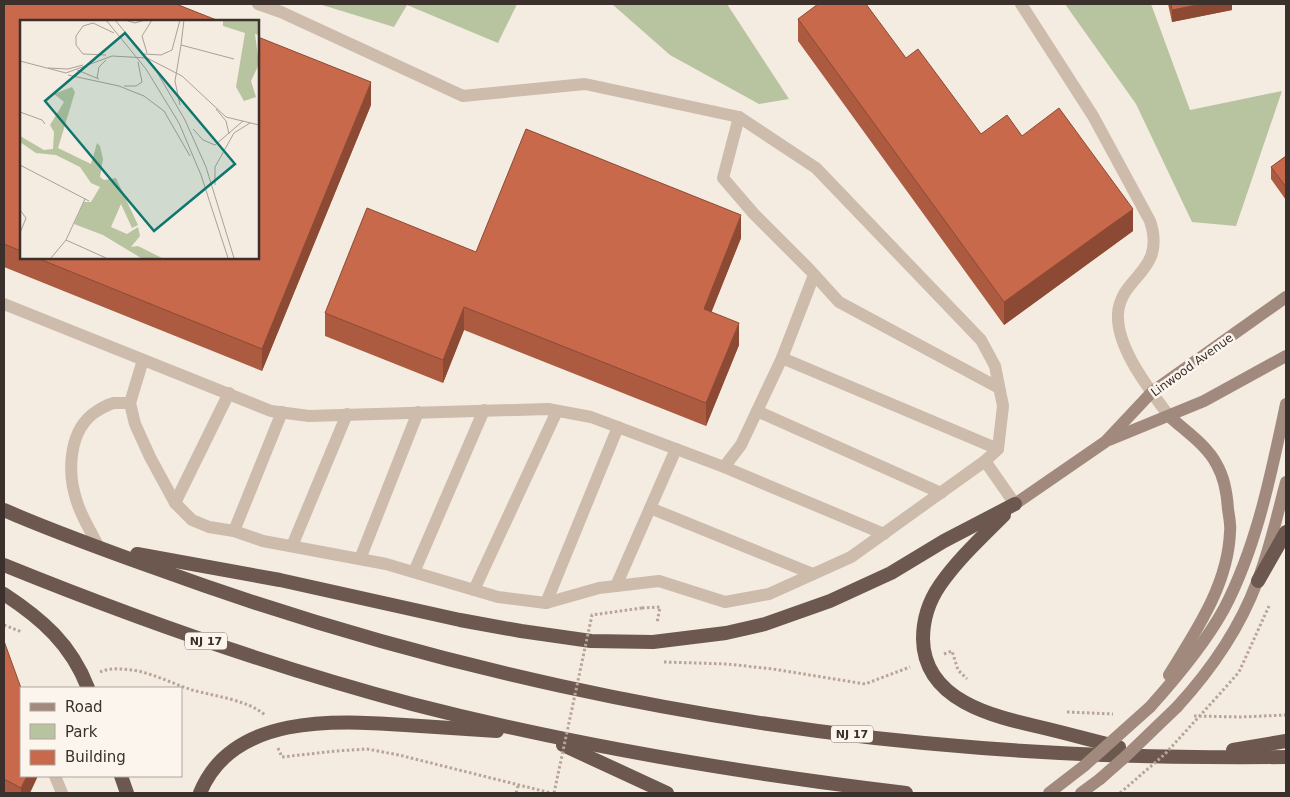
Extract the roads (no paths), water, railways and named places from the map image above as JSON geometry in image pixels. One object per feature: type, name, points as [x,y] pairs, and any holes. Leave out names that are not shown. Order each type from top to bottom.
[{"type":"highway","points":[[99,548],[280,580],[460,620],[521,631],[591,641],[653,642],[726,633],[766,624],[830,601],[891,573],[944,541],[1015,504]]},
{"type":"highway","points":[[1015,504],[961,558],[939,586],[931,600],[923,632],[926,661],[931,671],[939,683],[951,693],[981,710],[1014,721],[1158,756]]},
{"type":"highway","name":"NJ 17","points":[[4,510],[99,548],[260,604],[384,642],[510,674],[646,702],[808,729],[936,744],[1024,751],[1158,756],[1286,757]]},
{"type":"highway","points":[[1258,581],[1286,532]]},
{"type":"highway","name":"NJ 17","points":[[4,565],[122,611],[247,655],[412,704],[540,734],[710,767],[906,793]]},
{"type":"highway","points":[[4,594],[38,618],[53,632],[76,664],[88,687]]},
{"type":"highway","points":[[200,793],[214,768],[231,751],[259,737],[293,726],[344,722],[540,734],[666,793]]},
{"type":"highway","points":[[1197,756],[1286,741]]},
{"type":"highway","points":[[121,777],[127,793]]},
{"type":"main road","name":"Linwood Avenue","points":[[1015,504],[1105,442],[1152,392],[1286,297]]},
{"type":"main road","name":"Linwood Avenue","points":[[1105,442],[1204,401],[1286,356]]},
{"type":"main road","points":[[1049,793],[1098,754],[1150,707],[1192,656],[1222,611],[1234,589],[1251,543],[1273,464],[1286,404]]},
{"type":"main road","points":[[1150,707],[1210,604],[1225,566],[1231,530],[1227,492],[1217,464],[1209,452],[1169,416]]},
{"type":"main road","points":[[1086,793],[1177,708],[1219,657],[1244,613],[1258,581],[1286,482]]},
{"type":"main road","points":[[1081,793],[1100,779]]},
{"type":"lane","points":[[143,360],[130,404],[135,424],[150,457],[175,503],[192,520],[209,527],[234,531],[263,541],[386,564],[498,597],[546,603],[599,588],[659,581],[725,602],[769,594],[851,557],[941,494],[998,448],[1003,406],[995,366],[981,340],[816,168],[739,117],[585,84],[463,96],[289,16],[258,4]]},
{"type":"lane","points":[[1021,4],[1093,116],[1150,220],[1154,249],[1145,267],[1124,295],[1118,314],[1121,338],[1133,363],[1169,416]]},
{"type":"lane","points":[[739,117],[723,178],[754,214],[839,302],[999,388]]},
{"type":"lane","points":[[724,467],[742,446],[782,358],[814,275]]},
{"type":"lane","points":[[4,304],[271,411],[309,416],[548,409],[591,417],[724,467],[884,534]]},
{"type":"lane","points":[[782,358],[998,448]]},
{"type":"lane","points":[[175,503],[229,393]]},
{"type":"lane","points":[[99,548],[77,503],[71,465],[74,445],[80,429],[88,416],[112,403],[130,404]]},
{"type":"lane","points":[[414,572],[484,410]]},
{"type":"lane","points":[[474,590],[557,411]]},
{"type":"lane","points":[[757,411],[941,494]]},
{"type":"lane","points":[[234,531],[282,412]]},
{"type":"lane","points":[[360,559],[418,412]]},
{"type":"lane","points":[[292,546],[347,414]]},
{"type":"lane","points":[[546,603],[618,427]]},
{"type":"lane","points":[[616,586],[676,448]]},
{"type":"lane","points":[[984,461],[1015,504]]},
{"type":"lane","points":[[650,508],[813,574]]},
{"type":"lane","points":[[55,777],[62,793]]}]
